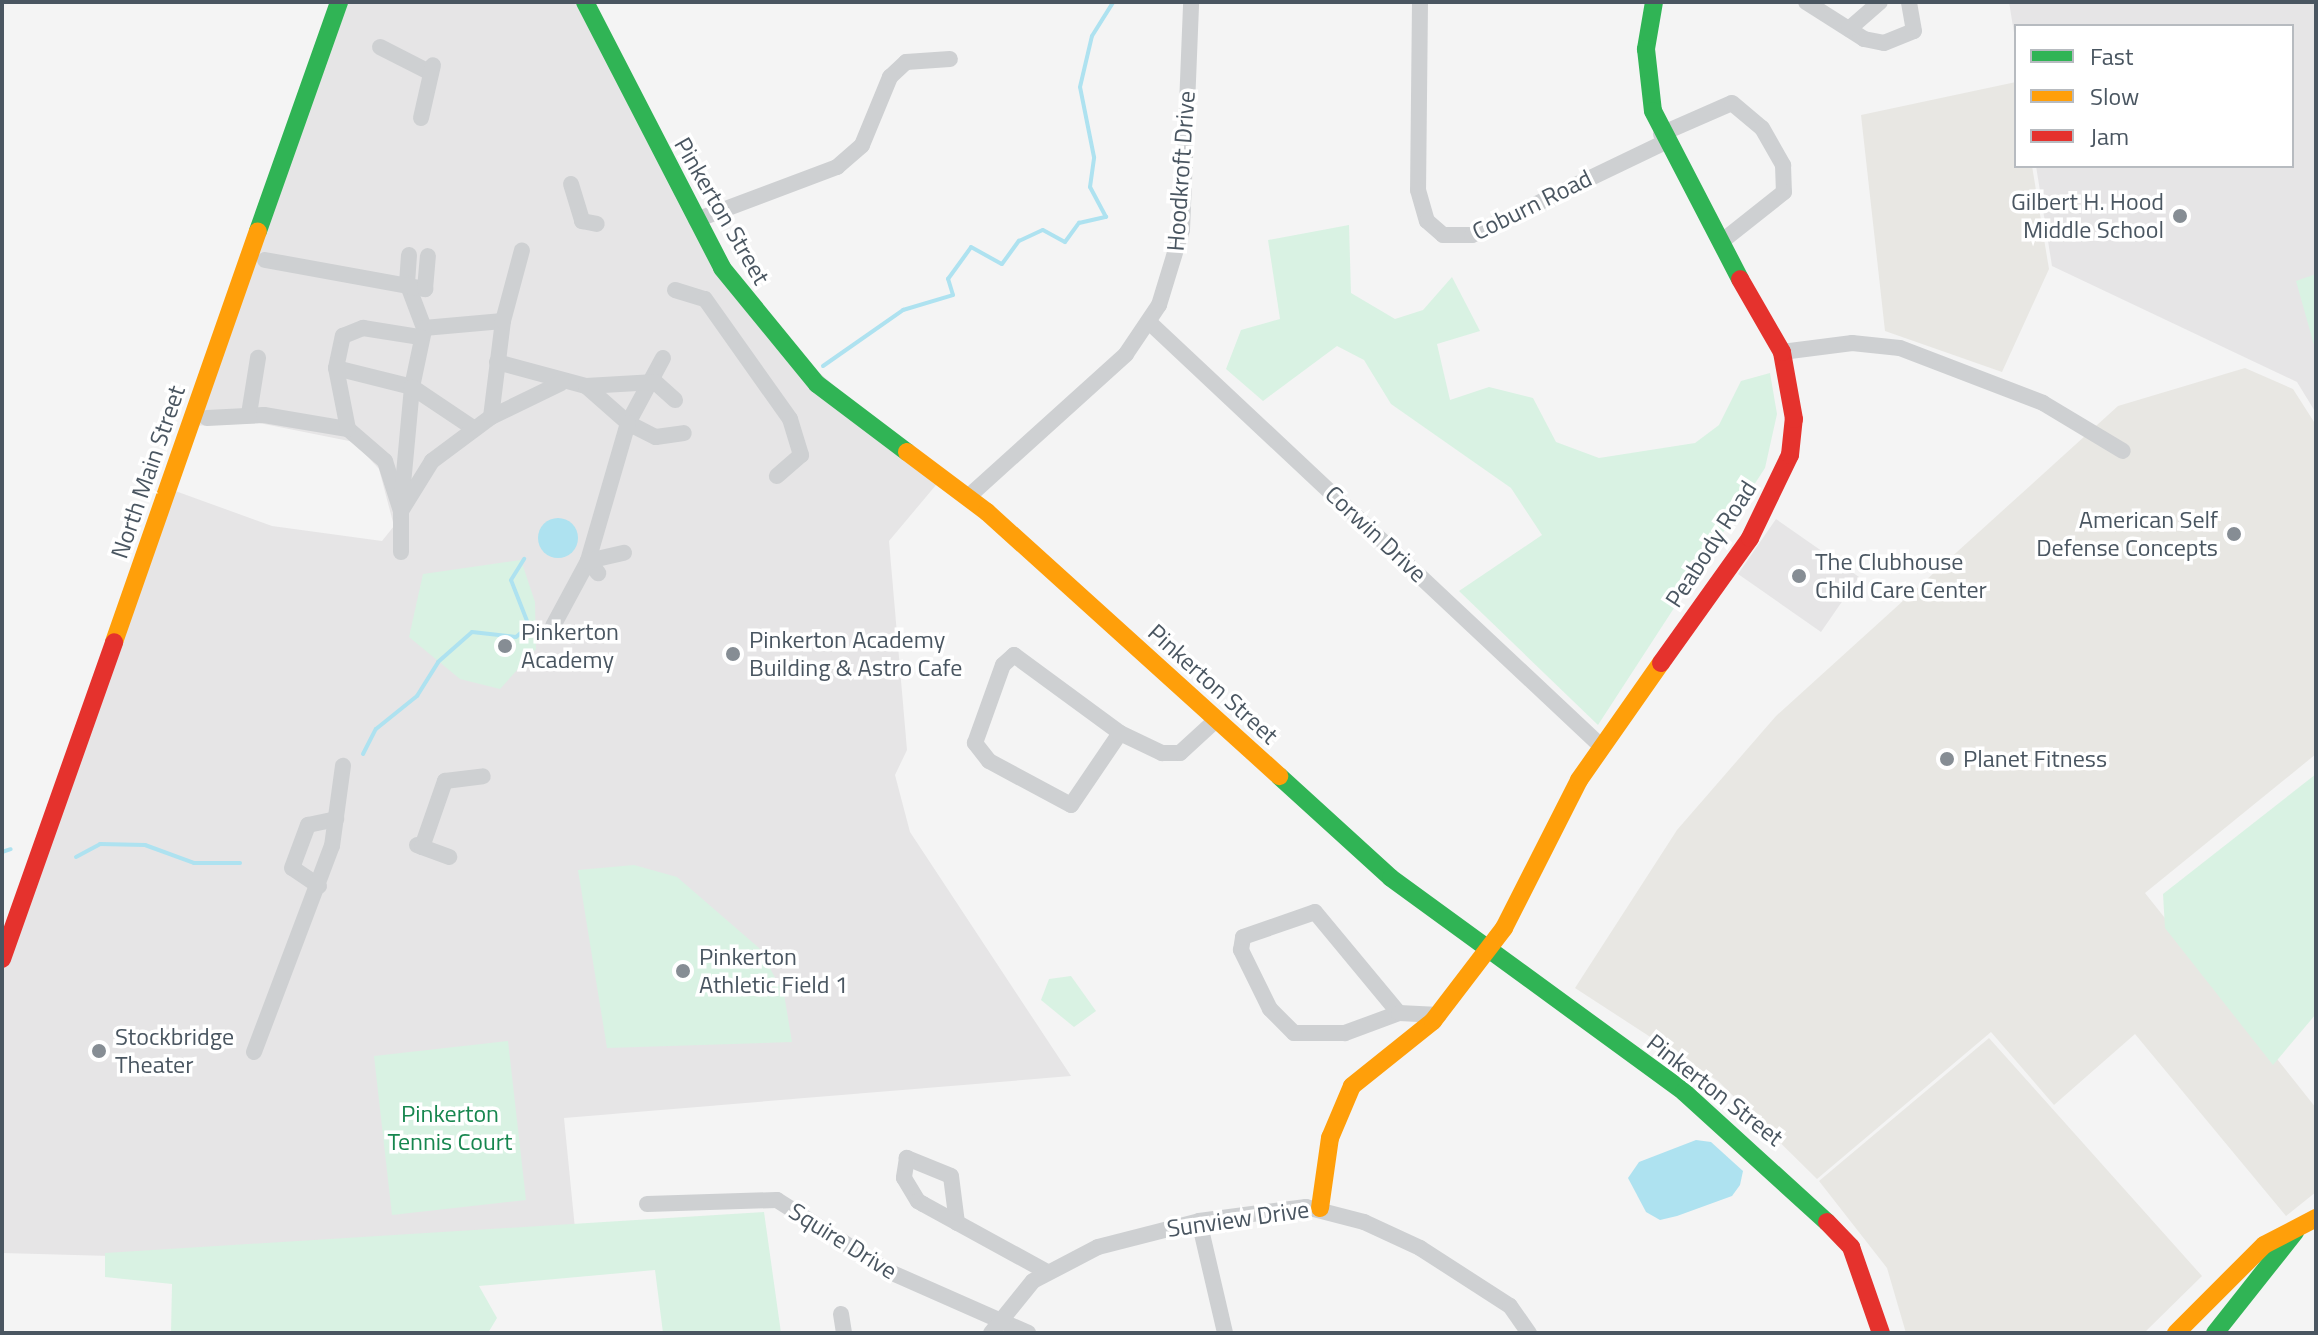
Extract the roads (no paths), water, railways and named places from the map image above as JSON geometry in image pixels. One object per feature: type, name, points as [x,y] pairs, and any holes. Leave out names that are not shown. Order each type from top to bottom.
[{"type":"street","name":"North Main Street","points":[[2,959],[339,2]]},
{"type":"street","name":"Pinkerton Street","points":[[585,2],[696,220],[739,293],[817,384],[968,497],[1391,878],[1684,1092],[1800,1190],[1851,1247],[1882,1332]]},
{"type":"street","name":"Hoodkroft Drive","points":[[968,497],[1116,365],[1150,323],[1182,230],[1191,2]]},
{"type":"street","name":"Coburn Road","points":[[1420,2],[1418,190],[1427,221],[1443,235],[1472,235],[1732,103],[1749,111],[1768,138],[1783,165],[1784,192],[1721,242]]},
{"type":"street","name":"Peabody Road","points":[[1320,1208],[1330,1138],[1352,1086],[1439,1015],[1531,887],[1557,820],[1601,746],[1775,492],[1793,432],[1782,352],[1663,138],[1646,68],[1654,2]]},
{"type":"street","points":[[1806,2],[1878,43],[1905,39],[1916,23],[1909,2]]},
{"type":"street","points":[[1849,29],[1880,2]]},
{"type":"street","points":[[380,47],[433,68],[421,118]]},
{"type":"street","points":[[696,220],[837,167],[862,145],[898,70],[922,57],[950,59]]},
{"type":"street","points":[[571,184],[582,221],[597,224]]},
{"type":"street","points":[[491,417],[503,321],[522,250]]},
{"type":"street","points":[[401,552],[401,511],[412,387],[422,332],[407,283],[409,255]]},
{"type":"street","points":[[265,260],[407,283],[425,289],[428,256]]},
{"type":"street","points":[[675,290],[705,299],[790,419],[801,455],[777,476]]},
{"type":"street","points":[[348,429],[336,368],[338,342],[348,332],[422,332],[503,321]]},
{"type":"street","name":"Corwin Drive","points":[[1150,323],[1601,746]]},
{"type":"street","points":[[1782,352],[1852,343],[1900,348],[2043,403],[2123,451]]},
{"type":"street","points":[[249,414],[258,358]]},
{"type":"street","points":[[553,626],[593,567],[628,423],[655,382],[663,358]]},
{"type":"street","points":[[497,362],[561,383],[586,386],[655,382],[675,400]]},
{"type":"street","points":[[336,368],[412,387],[473,428]]},
{"type":"street","points":[[401,511],[432,461],[473,428],[561,383]]},
{"type":"street","points":[[586,386],[628,423],[656,437],[684,433]]},
{"type":"street","points":[[207,418],[249,414],[348,429],[385,461],[401,511]]},
{"type":"street","points":[[593,567],[624,553]]},
{"type":"street","points":[[1120,733],[1071,805],[989,761],[975,743],[1003,665],[1014,655],[1120,733],[1175,755],[1216,720]]},
{"type":"street","points":[[254,1052],[319,886],[336,819],[343,766]]},
{"type":"street","points":[[449,857],[419,846],[445,781],[483,776]]},
{"type":"street","points":[[319,886],[292,868],[308,825],[336,819]]},
{"type":"street","points":[[1399,1013],[1315,912],[1243,937],[1241,950],[1270,1009],[1294,1033],[1345,1033],[1399,1013],[1439,1015]]},
{"type":"street","name":"Squire Drive","points":[[647,1204],[777,1200],[890,1272],[994,1327],[1028,1333]]},
{"type":"street","name":"Sunview Drive","points":[[994,1327],[1047,1272],[1127,1237],[1199,1221],[1320,1208],[1440,1259],[1510,1306],[1529,1333]]},
{"type":"street","points":[[2176,1333],[2241,1265],[2316,1218]]},
{"type":"street","points":[[1199,1221],[1225,1333]]},
{"type":"street","points":[[957,1223],[1047,1272]]},
{"type":"street","points":[[2215,1333],[2295,1232]]},
{"type":"street","points":[[841,1314],[844,1333]]},
{"type":"water","points":[[558,518],[572,524],[578,538],[572,552],[558,558],[544,552],[538,538],[544,524]]},
{"type":"water","points":[[1696,1140],[1711,1142],[1743,1171],[1740,1185],[1732,1196],[1660,1220],[1646,1212],[1628,1178],[1639,1162]]},
{"type":"waterway","points":[[823,366],[903,310],[953,295],[948,279],[971,247],[1002,264],[1019,241],[1043,230],[1065,242],[1079,223],[1106,217],[1090,187],[1094,157],[1080,87],[1092,36],[1113,2]]},
{"type":"waterway","points":[[363,754],[376,729],[417,696],[438,662],[472,632],[516,637],[529,626],[511,580],[524,559]]},
{"type":"waterway","points":[[76,857],[100,844],[145,845],[194,863],[240,863]]},
{"type":"waterway","points":[[2,852],[11,849]]},
{"type":"place","name":"Gilbert H. Hood Middle School","points":[[2180,216]]},
{"type":"place","name":"American Self Defense Concepts","points":[[2234,534]]},
{"type":"place","name":"The Clubhouse Child Care Center","points":[[1799,576]]},
{"type":"place","name":"Pinkerton Academy","points":[[505,646]]},
{"type":"place","name":"Pinkerton Academy Building & Astro Cafe","points":[[733,654]]},
{"type":"place","name":"Planet Fitness","points":[[1947,759]]},
{"type":"place","name":"Pinkerton Athletic Field 1","points":[[683,971]]},
{"type":"place","name":"Stockbridge Theater","points":[[99,1051]]},
{"type":"park label","name":"Pinkerton Tennis Court","points":[[450,1128]]}]
